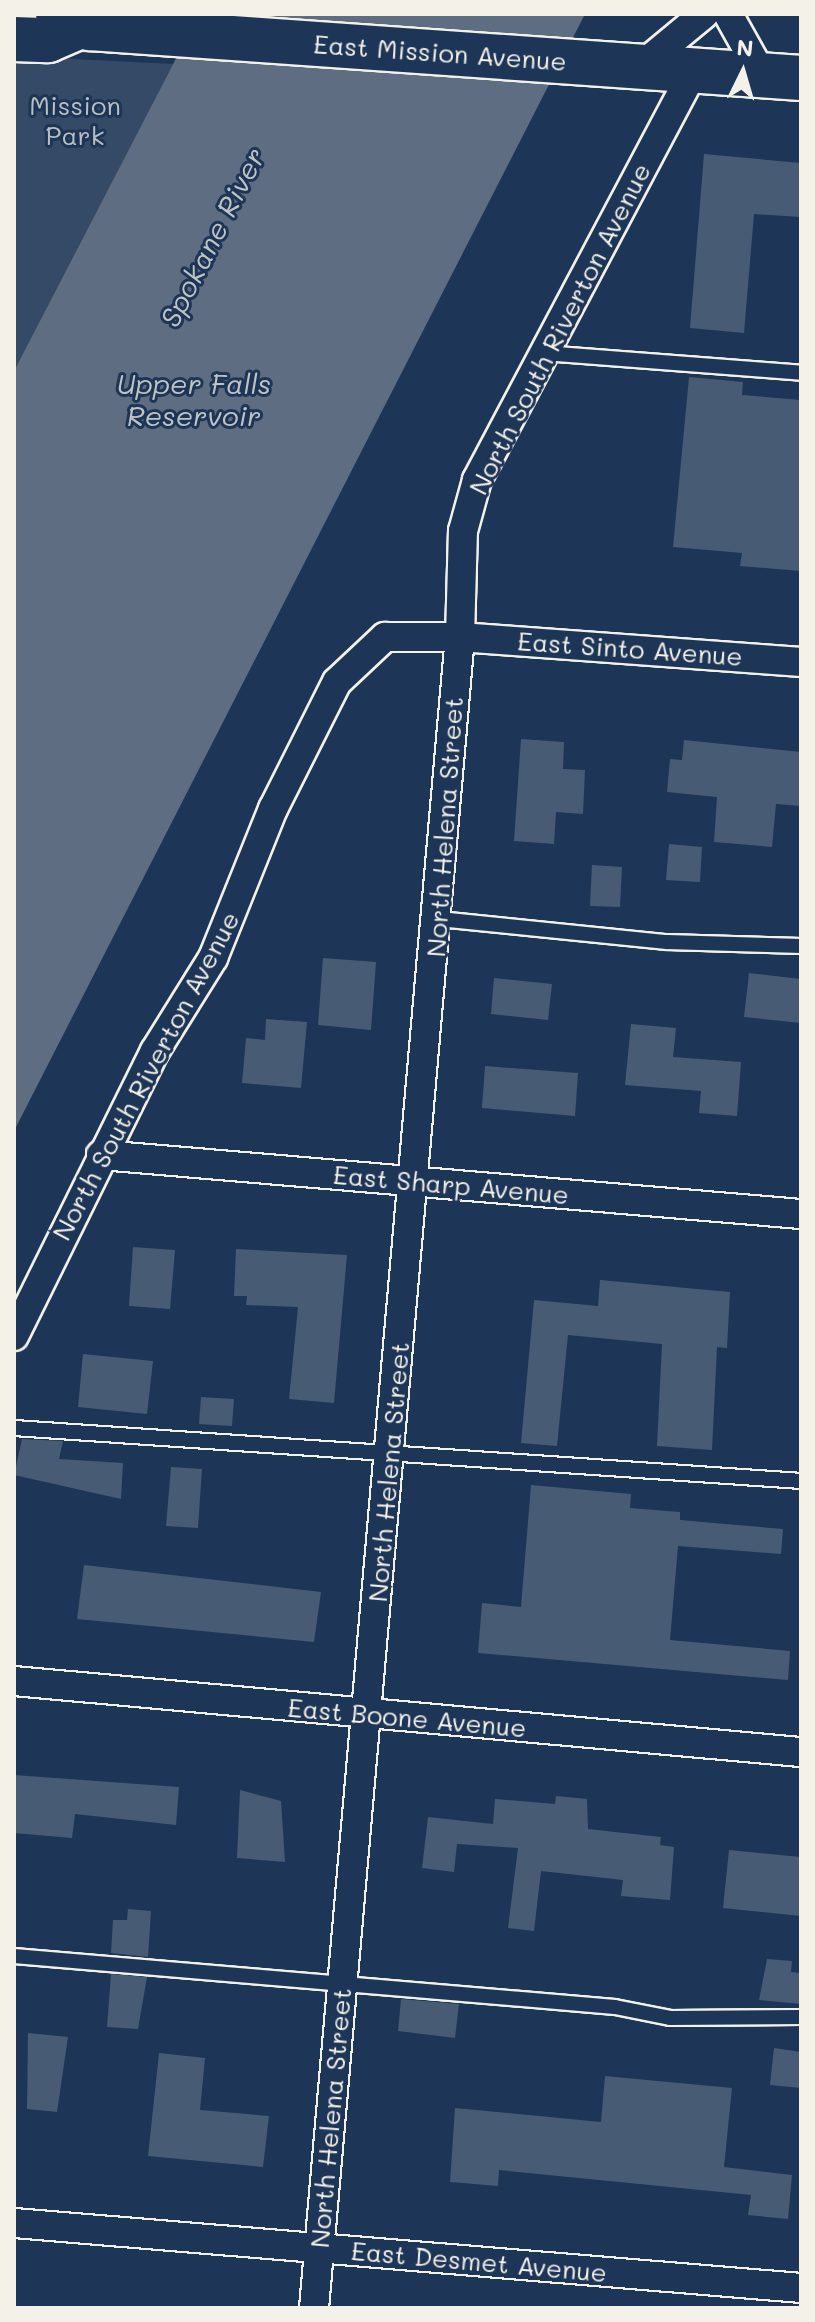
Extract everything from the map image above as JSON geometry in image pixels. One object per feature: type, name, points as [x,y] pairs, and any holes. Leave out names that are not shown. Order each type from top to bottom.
[{"type":"main road","name":"East Mission Avenue","points":[[14,39],[48,40],[75,23],[782,77]]},
{"type":"street","points":[[634,66],[704,14]]},
{"type":"street","points":[[728,14],[782,77]]},
{"type":"street","name":"North South Riverton Avenue","points":[[14,1336],[101,1155],[213,958],[273,809],[337,682],[385,637],[460,637],[469,506],[544,353],[694,71]]},
{"type":"street","name":"East Sinto Avenue","points":[[460,637],[801,662]]},
{"type":"street","name":"North Helena Street","points":[[314,2308],[439,919],[460,637]]},
{"type":"street","name":"East Sharp Avenue","points":[[101,1155],[801,1214]]},
{"type":"street","name":"East Boone Avenue","points":[[14,1681],[801,1752]]},
{"type":"street","name":"East Desmet Avenue","points":[[14,2223],[801,2288]]},
{"type":"lane","points":[[544,353],[801,373]]},
{"type":"lane","points":[[439,919],[667,942],[801,946]]},
{"type":"lane","points":[[14,1428],[391,1449],[801,1481]]},
{"type":"lane","points":[[14,1956],[343,1983],[670,2018],[801,2017]]},
{"type":"green space","name":"Mission Park","points":[[14,56],[173,64],[14,371]]},
{"type":"water","name":"Upper Falls Reservoir","points":[[199,14],[585,14],[14,1131],[14,371]]},
{"type":"building","points":[[704,154],[801,163],[801,217],[754,214],[744,333],[690,328]]},
{"type":"building","points":[[689,377],[743,382],[742,395],[801,400],[801,571],[740,566],[742,553],[673,547]]},
{"type":"building","points":[[521,739],[564,742],[563,769],[585,770],[583,814],[556,812],[554,844],[514,841]]},
{"type":"building","points":[[684,740],[801,752],[801,806],[776,804],[772,847],[714,842],[717,797],[667,792],[670,759],[682,760]]},
{"type":"building","points":[[669,844],[702,847],[700,882],[666,880]]},
{"type":"building","points":[[592,865],[622,867],[620,907],[590,906]]},
{"type":"building","points":[[323,958],[376,962],[371,1030],[318,1025]]},
{"type":"building","points":[[749,973],[801,979],[801,1023],[744,1017]]},
{"type":"building","points":[[494,978],[552,984],[548,1020],[491,1014]]},
{"type":"building","points":[[266,1019],[307,1022],[301,1088],[242,1083],[246,1038],[265,1040]]},
{"type":"building","points":[[631,1024],[676,1028],[673,1057],[741,1062],[737,1116],[699,1113],[701,1091],[625,1085]]},
{"type":"building","points":[[485,1066],[578,1073],[575,1116],[482,1108]]},
{"type":"building","points":[[133,1247],[175,1250],[170,1309],[129,1306]]},
{"type":"building","points":[[236,1249],[347,1255],[334,1403],[289,1399],[298,1307],[246,1305],[247,1296],[234,1296]]},
{"type":"building","points":[[600,1280],[730,1292],[727,1348],[717,1347],[712,1450],[657,1446],[662,1344],[568,1335],[557,1446],[521,1443],[534,1300],[598,1306]]},
{"type":"building","points":[[83,1354],[153,1361],[147,1414],[78,1407]]},
{"type":"building","points":[[201,1397],[234,1399],[232,1426],[199,1424]]},
{"type":"building","points":[[22,1439],[63,1441],[59,1459],[123,1463],[121,1499],[14,1475]]},
{"type":"building","points":[[171,1467],[202,1469],[198,1528],[166,1526]]},
{"type":"building","points":[[531,1485],[631,1494],[630,1508],[680,1512],[680,1520],[783,1529],[781,1554],[678,1546],[670,1640],[790,1651],[788,1680],[478,1653],[482,1603],[521,1607]]},
{"type":"building","points":[[84,1565],[321,1592],[314,1642],[77,1619]]},
{"type":"building","points":[[14,1775],[179,1787],[176,1825],[75,1814],[72,1838],[14,1833]]},
{"type":"building","points":[[240,1790],[281,1801],[285,1862],[237,1858]]},
{"type":"building","points":[[556,1796],[587,1799],[588,1829],[661,1837],[660,1845],[674,1847],[670,1900],[621,1896],[623,1880],[541,1871],[534,1931],[508,1928],[518,1848],[457,1844],[454,1872],[422,1868],[428,1817],[493,1824],[495,1799],[555,1804]]},
{"type":"building","points":[[729,1850],[801,1857],[801,1916],[723,1908]]},
{"type":"building","points":[[128,1909],[151,1911],[148,1957],[111,1953],[113,1920],[127,1920]]},
{"type":"building","points":[[767,1959],[792,1961],[791,1972],[801,1973],[801,2004],[759,2000]]},
{"type":"building","points":[[111,1974],[147,1977],[138,2029],[107,2027]]},
{"type":"building","points":[[401,1999],[459,2004],[455,2038],[398,2031]]},
{"type":"building","points":[[28,2033],[68,2037],[57,2112],[27,2109]]},
{"type":"building","points":[[774,2048],[801,2052],[801,2088],[770,2085]]},
{"type":"building","points":[[159,2053],[205,2058],[200,2110],[269,2116],[263,2167],[148,2156]]},
{"type":"building","points":[[605,2076],[732,2088],[724,2167],[792,2175],[788,2219],[748,2215],[751,2195],[499,2170],[498,2186],[450,2182],[455,2108],[601,2122]]},
{"type":"water label","name":"Spokane River","points":[[212,237]]}]
